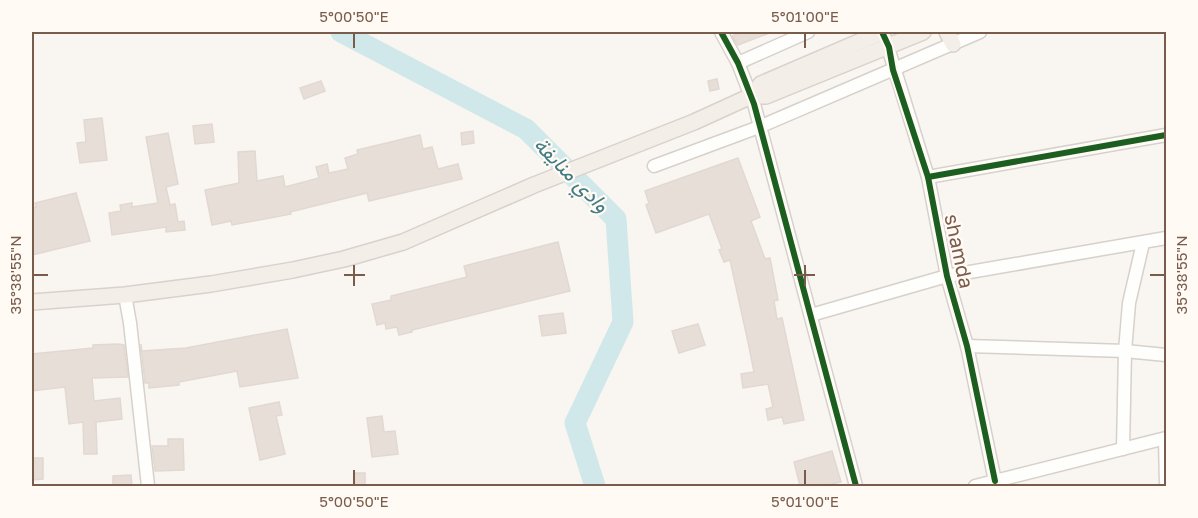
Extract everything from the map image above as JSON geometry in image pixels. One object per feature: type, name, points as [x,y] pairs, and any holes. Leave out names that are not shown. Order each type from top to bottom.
[{"type":"main road","points":[[751,96],[761,84],[882,32]]},
{"type":"main road","points":[[32,302],[125,294],[250,278],[344,259],[403,242],[534,185],[694,122],[751,96],[766,96],[923,32]]},
{"type":"street","points":[[721,32],[738,63],[751,96],[856,486]]},
{"type":"street","points":[[738,63],[808,32]]},
{"type":"street","name":"shamda","points":[[882,32],[889,47],[893,70],[928,177],[947,276],[967,346],[995,481]]},
{"type":"street","points":[[654,166],[759,127],[893,70],[950,38],[980,32]]},
{"type":"street","points":[[928,177],[1167,135]]},
{"type":"street","points":[[811,315],[947,276],[1167,238]]},
{"type":"street","points":[[1123,449],[1125,351],[1129,303],[1143,243]]},
{"type":"street","points":[[125,294],[148,486]]},
{"type":"street","points":[[967,346],[1125,351],[1167,355]]},
{"type":"street","points":[[975,486],[1166,438],[1166,486]]},
{"type":"building","points":[[743,32],[772,32],[738,45],[732,36]]},
{"type":"building","points":[[717,79],[719,89],[710,91],[708,81]]},
{"type":"building","points":[[321,81],[325,91],[304,99],[300,88]]},
{"type":"building","points":[[102,118],[107,160],[80,163],[77,143],[86,142],[84,120]]},
{"type":"building","points":[[212,124],[214,142],[195,144],[193,126]]},
{"type":"building","points":[[473,131],[474,143],[462,145],[461,133]]},
{"type":"building","points":[[168,133],[178,184],[166,187],[170,205],[175,204],[178,222],[184,221],[185,230],[166,232],[166,227],[112,235],[109,213],[121,211],[120,205],[132,203],[132,207],[158,203],[146,137]]},
{"type":"building","points":[[420,135],[423,149],[432,147],[438,169],[458,164],[462,179],[369,201],[367,193],[290,212],[291,214],[232,225],[231,221],[212,225],[205,190],[239,183],[238,152],[255,151],[257,181],[283,176],[285,187],[319,178],[316,167],[327,164],[329,173],[348,169],[345,158],[358,154],[357,150]]},
{"type":"building","points":[[738,158],[760,217],[751,221],[765,259],[770,258],[778,300],[774,301],[777,319],[782,318],[804,420],[784,424],[782,417],[768,420],[766,409],[773,407],[768,384],[743,388],[741,374],[754,372],[730,260],[724,262],[719,250],[722,249],[709,214],[656,233],[646,205],[649,203],[645,191]]},
{"type":"building","points":[[76,193],[90,241],[32,255],[32,208],[36,207],[35,203]]},
{"type":"building","points":[[558,242],[570,291],[399,335],[397,327],[386,329],[385,323],[377,325],[372,304],[391,300],[391,296],[467,277],[464,266]]},
{"type":"building","points":[[563,313],[566,333],[542,336],[539,316]]},
{"type":"building","points":[[698,324],[705,345],[679,353],[672,331]]},
{"type":"building","points":[[287,329],[298,378],[240,387],[237,371],[179,382],[179,385],[149,388],[149,383],[145,383],[142,351],[186,348]]},
{"type":"building","points":[[93,345],[124,345],[128,377],[92,378],[94,401],[120,398],[122,419],[96,422],[97,454],[84,454],[83,422],[69,424],[65,387],[32,391],[32,354],[93,348]]},
{"type":"building","points":[[279,402],[282,415],[276,416],[285,454],[260,460],[249,408]]},
{"type":"building","points":[[382,416],[384,432],[395,431],[398,454],[372,457],[367,418]]},
{"type":"building","points":[[168,439],[183,439],[184,470],[155,471],[152,446],[168,446]]},
{"type":"building","points":[[832,451],[841,482],[824,486],[800,486],[794,462]]},
{"type":"building","points":[[32,458],[43,458],[43,479],[32,480]]},
{"type":"building","points":[[355,473],[365,473],[365,486],[354,486]]},
{"type":"building","points":[[131,475],[132,486],[113,486],[113,476]]},
{"type":"waterway","name":"وادي منايفة","points":[[341,32],[526,129],[616,219],[623,322],[575,423],[595,486]]},
{"type":"cycle path","points":[[721,32],[738,63],[754,104],[856,486]]},
{"type":"cycle path","points":[[882,32],[889,47],[893,70],[928,177],[947,276],[967,346],[995,481]]},
{"type":"cycle path","points":[[928,177],[1166,135]]}]
